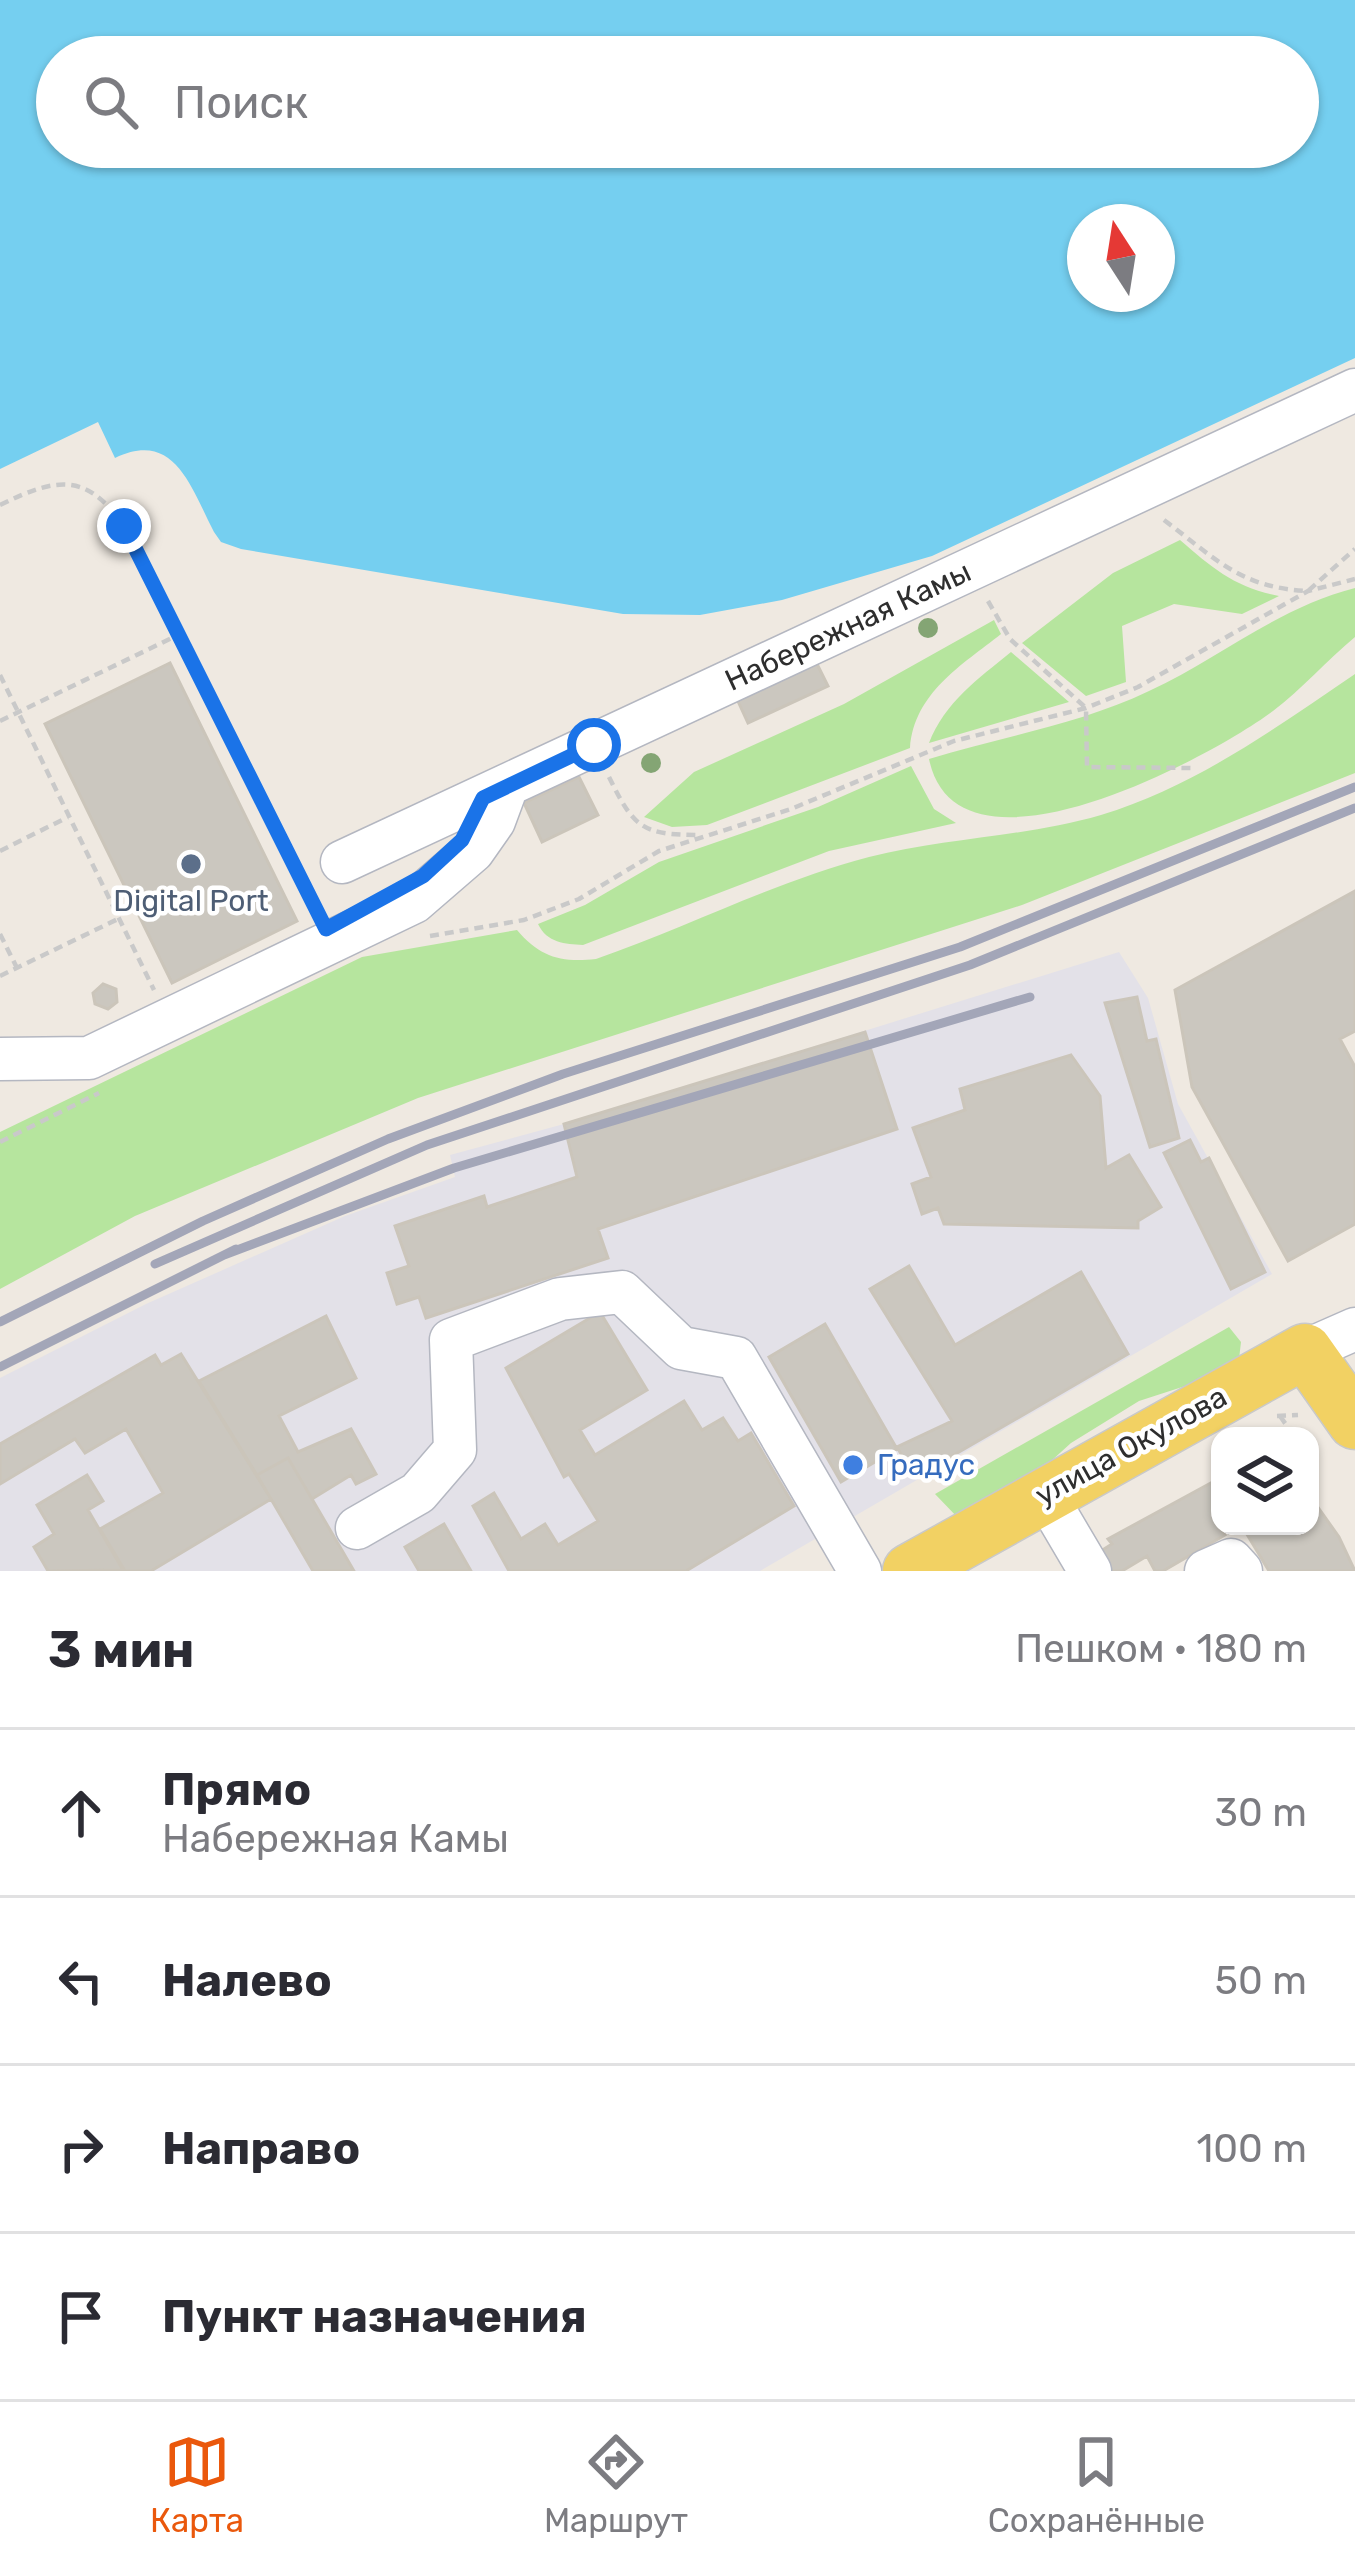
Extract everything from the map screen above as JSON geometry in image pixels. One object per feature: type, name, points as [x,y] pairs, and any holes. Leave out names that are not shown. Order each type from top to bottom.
[{"type":"main road","points":[[1305,1352],[1355,1422]]},
{"type":"main road","name":"улица Окулова","points":[[910,1571],[1044,1492],[1305,1352]]},
{"type":"street","name":"Набережная Камы","points":[[342,862],[1355,390]]},
{"type":"street","points":[[0,1059],[89,1058],[414,902],[472,851],[494,821],[506,786]]},
{"type":"street","points":[[357,1528],[418,1493],[455,1450],[451,1340],[560,1299],[622,1292],[681,1348],[736,1358],[860,1571]]},
{"type":"street","name":"улица Окулова","points":[[1305,1352],[1355,1329]]},
{"type":"street","points":[[1044,1492],[1090,1571]]},
{"type":"street","points":[[1206,1571],[1231,1560],[1241,1571]]},
{"type":"path","points":[[0,505],[39,486],[75,484],[104,497],[124,526],[326,929]]},
{"type":"path","points":[[1191,542],[1250,582],[1307,591],[1355,579]]},
{"type":"path","points":[[390,914],[401,934],[420,937],[524,920],[579,899],[659,851],[791,809],[954,741],[1086,708],[1138,687],[1307,591],[1355,549]]},
{"type":"path","points":[[970,570],[1010,639],[1086,708],[1087,766],[1194,768]]},
{"type":"path","points":[[0,721],[176,636]]},
{"type":"path","points":[[0,675],[155,991]]},
{"type":"path","points":[[604,767],[630,820],[645,830],[710,835]]},
{"type":"path","points":[[0,851],[68,817]]},
{"type":"path","points":[[0,976],[118,919]]},
{"type":"path","points":[[0,934],[17,968]]},
{"type":"path","points":[[1280,1416],[1288,1427]]},
{"type":"shaded area","points":[[1119,952],[1148,998],[1178,1104],[1272,1274],[760,1571],[0,1571],[0,1378],[146,1304],[345,1216],[455,1177],[450,1155]]},
{"type":"green space","points":[[1180,540],[1225,576],[1279,596],[1242,614],[1174,604],[1122,626],[1126,682],[1086,696],[1022,643],[1113,573]]},
{"type":"green space","points":[[1355,588],[1355,637],[1273,711],[1197,757],[1144,782],[1034,816],[986,815],[949,798],[929,759],[1122,703],[1300,608]]},
{"type":"green space","points":[[994,620],[1001,634],[930,696],[913,729],[910,748],[707,825],[672,827],[644,817],[694,772],[844,704]]},
{"type":"green space","points":[[1011,652],[1069,702],[929,743],[953,703]]},
{"type":"green space","points":[[1355,674],[1355,773],[1022,905],[418,1098],[135,1216],[0,1289],[0,1132],[362,957],[517,930],[552,956],[596,959],[799,879],[869,857],[1072,822],[1136,803],[1233,754]]},
{"type":"green space","points":[[911,766],[934,809],[956,823],[829,851],[583,945],[551,939],[538,924],[585,905],[659,862],[818,807]]},
{"type":"green space","points":[[1229,1327],[1241,1342],[1239,1359],[1210,1378],[1139,1401],[1071,1443],[1030,1480],[960,1520],[935,1494]]},
{"type":"water","points":[[0,0],[1355,0],[1355,358],[932,556],[782,600],[700,615],[623,614],[241,549],[221,542],[188,482],[167,457],[136,451],[115,458],[98,422],[0,469]]},
{"type":"building","points":[[816,662],[828,686],[748,723],[737,699]]},
{"type":"building","name":"Digital Port","points":[[170,663],[297,921],[172,983],[45,724]]},
{"type":"building","points":[[579,777],[598,815],[542,842],[524,803]]},
{"type":"building","points":[[1355,891],[1355,1031],[1340,1039],[1355,1067],[1355,1224],[1288,1261],[1192,1087],[1175,990]]},
{"type":"building","points":[[103,984],[116,989],[117,1002],[108,1009],[95,1004],[93,993]]},
{"type":"building","points":[[1137,997],[1147,1041],[1156,1039],[1179,1138],[1150,1147],[1105,1003]]},
{"type":"building","points":[[865,1032],[897,1129],[598,1229],[608,1258],[426,1318],[419,1297],[397,1304],[387,1273],[409,1266],[395,1226],[484,1196],[487,1207],[577,1177],[564,1124]]},
{"type":"building","points":[[1071,1055],[1100,1096],[1106,1168],[1129,1155],[1161,1207],[1138,1221],[1138,1228],[944,1224],[938,1208],[922,1214],[912,1184],[931,1177],[913,1128],[965,1110],[960,1089]]},
{"type":"building","points":[[1190,1140],[1201,1162],[1209,1158],[1265,1272],[1231,1289],[1164,1153]]},
{"type":"building","points":[[909,1266],[955,1345],[1081,1272],[1128,1354],[940,1463],[937,1458],[912,1473],[897,1447],[952,1421],[870,1289]]},
{"type":"building","points":[[600,1312],[647,1390],[580,1430],[595,1455],[684,1401],[702,1430],[723,1418],[738,1441],[751,1433],[794,1506],[686,1571],[509,1571],[473,1506],[494,1493],[521,1539],[545,1524],[558,1545],[598,1521],[569,1474],[564,1477],[506,1368]]},
{"type":"building","points":[[326,1316],[356,1378],[279,1416],[298,1452],[351,1429],[376,1474],[356,1484],[351,1475],[312,1499],[288,1458],[257,1475],[199,1381]]},
{"type":"building","points":[[825,1324],[897,1449],[841,1482],[769,1357]]},
{"type":"building","points":[[181,1354],[271,1499],[151,1571],[125,1571],[100,1529],[163,1493],[126,1429],[85,1453],[75,1439],[0,1484],[0,1444],[155,1355],[161,1365]]},
{"type":"building","points":[[288,1458],[354,1571],[313,1571],[257,1475]]},
{"type":"building","points":[[87,1475],[103,1501],[88,1510],[123,1570],[48,1571],[34,1547],[54,1534],[37,1505]]},
{"type":"building","points":[[1211,1483],[1211,1535],[1225,1535],[1163,1571],[1155,1571],[1147,1556],[1122,1571],[1102,1571],[1093,1556],[1112,1544],[1108,1539]]},
{"type":"building","points":[[1319,1509],[1355,1571],[1269,1571],[1247,1535],[1319,1535]]},
{"type":"building","points":[[444,1524],[471,1571],[419,1571],[405,1547]]},
{"type":"railway","points":[[0,1322],[203,1221],[388,1139],[563,1074],[960,947],[1355,787]]},
{"type":"railway","points":[[155,1264],[427,1145],[970,965],[1355,808]]},
{"type":"railway","points":[[224,1255],[454,1168],[1030,997]]},
{"type":"railway","points":[[0,1367],[236,1249]]},
{"type":"place","name":"Digital Port","points":[[191,864]]},
{"type":"place","name":"Градус","points":[[853,1465]]},
{"type":"route","points":[[124,526],[326,929],[423,876],[462,840],[483,798],[594,745]]}]
